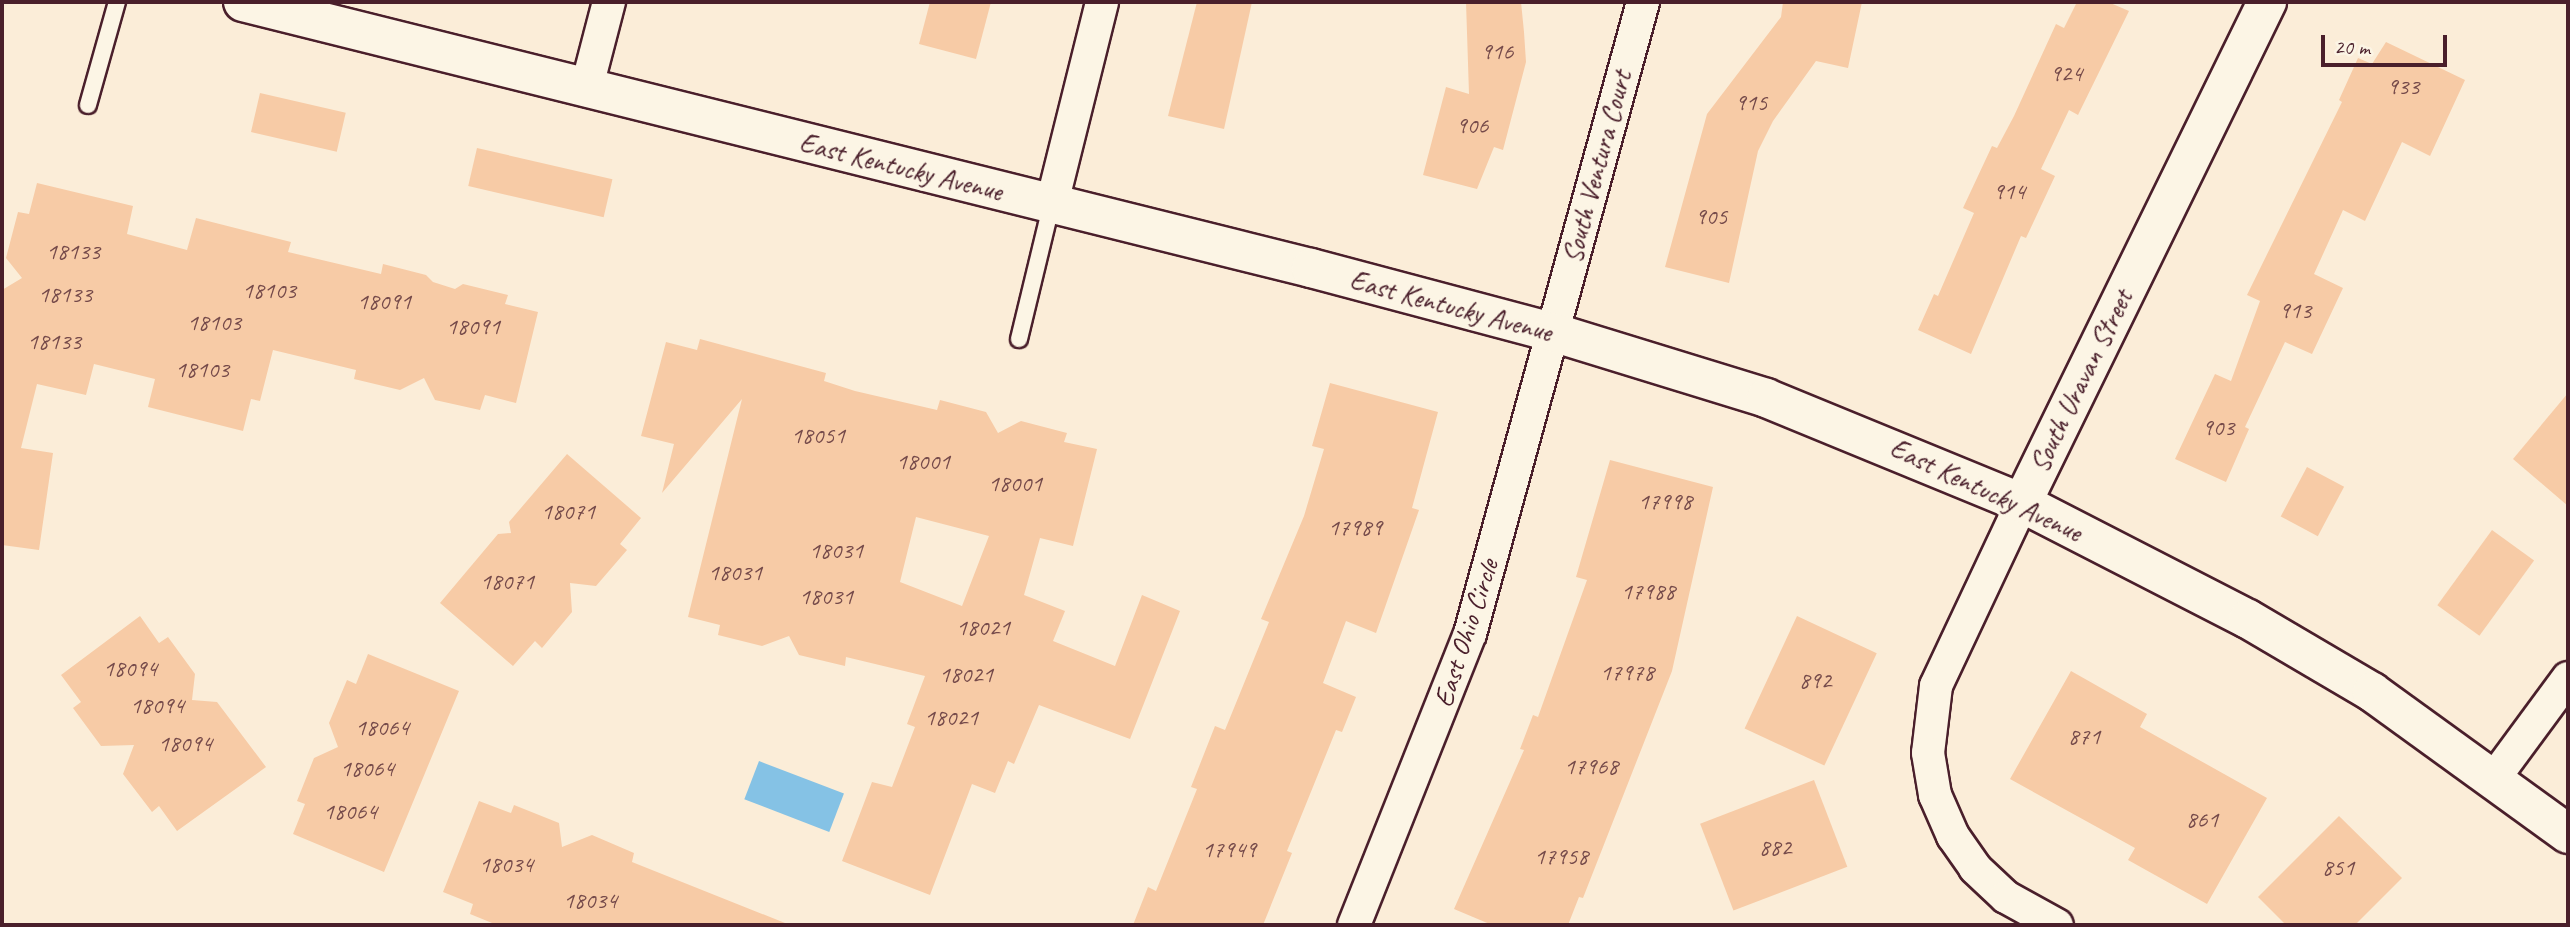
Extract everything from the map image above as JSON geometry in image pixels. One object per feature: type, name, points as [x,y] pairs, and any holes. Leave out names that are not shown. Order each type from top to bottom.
[{"type":"street","name":"East Kentucky Avenue","points":[[243,2],[586,90],[1052,203],[1552,332],[1766,398],[2022,503],[2259,626],[2372,692],[2495,777],[2568,834]]},
{"type":"street","points":[[586,90],[609,2]]},
{"type":"street","points":[[1052,203],[1102,2]]},
{"type":"street","name":"South Ventura Court","points":[[1552,332],[1643,2]]},
{"type":"street","name":"South Uravan Street","points":[[2057,925],[2006,897],[1975,868],[1953,836],[1936,795],[1928,753],[1936,686],[2022,503],[2267,2]]},
{"type":"street","name":"East Ohio Circle","points":[[1354,925],[1470,634],[1552,332]]},
{"type":"street","points":[[2495,777],[2568,677]]},
{"type":"lane","points":[[88,105],[117,2]]},
{"type":"lane","points":[[1019,339],[1052,203]]},
{"type":"water","points":[[759,761],[844,794],[829,832],[744,799]]},
{"type":"building","points":[[930,2],[991,2],[976,59],[919,44]]},
{"type":"building","points":[[1197,2],[1252,2],[1224,129],[1168,116]]},
{"type":"building","points":[[1466,2],[1521,2],[1526,62],[1503,150],[1494,147],[1477,189],[1423,175],[1446,87],[1469,94]]},
{"type":"building","points":[[1783,2],[1862,2],[1848,68],[1816,61],[1773,121],[1758,151],[1729,283],[1665,267],[1707,114],[1781,17]]},
{"type":"building","points":[[2077,2],[2108,2],[2129,11],[2078,115],[2069,110],[2041,169],[2055,176],[2026,238],[2021,236],[1971,354],[1918,330],[1934,294],[1938,296],[1974,213],[1963,208],[1992,146],[1997,148],[2014,116],[2056,24],[2064,28]]},
{"type":"building","points":[[2386,42],[2465,80],[2430,156],[2402,142],[2365,221],[2343,210],[2314,274],[2343,288],[2312,354],[2285,342],[2245,427],[2249,429],[2226,482],[2175,459],[2215,374],[2231,381],[2260,301],[2247,295],[2342,102],[2339,100],[2358,58],[2372,64]]},
{"type":"building","points":[[260,93],[346,113],[337,152],[251,132]]},
{"type":"building","points":[[477,148],[612,179],[604,217],[468,186]]},
{"type":"building","points":[[37,183],[133,206],[127,234],[187,250],[196,218],[291,242],[288,252],[381,274],[383,264],[426,275],[433,282],[455,289],[463,284],[508,295],[505,304],[538,312],[516,403],[485,395],[480,410],[435,400],[424,378],[400,390],[354,379],[356,370],[273,350],[260,401],[251,399],[243,431],[148,407],[155,379],[94,364],[86,395],[37,384],[21,448],[53,453],[39,550],[2,545],[2,290],[22,278],[6,258],[18,212],[29,214]]},
{"type":"building","points":[[700,339],[826,373],[824,381],[855,391],[937,410],[940,400],[986,412],[998,433],[1021,421],[1067,433],[1064,442],[1097,449],[1073,546],[1040,538],[1024,595],[1065,611],[1053,641],[1115,666],[1142,595],[1180,611],[1130,739],[1039,705],[1014,764],[1008,761],[995,793],[972,784],[930,895],[842,861],[872,782],[892,787],[915,727],[907,724],[925,676],[846,657],[845,666],[799,655],[789,636],[762,646],[718,635],[720,625],[688,617],[742,399],[662,493],[674,444],[641,436],[666,342],[697,350]],"holes":[[[916,517],[989,536],[962,606],[900,582]]]},
{"type":"building","points":[[1330,383],[1438,412],[1412,508],[1419,510],[1376,633],[1346,621],[1323,683],[1356,697],[1342,732],[1336,730],[1287,851],[1292,853],[1263,925],[1133,925],[1148,887],[1156,891],[1197,789],[1191,787],[1215,726],[1225,730],[1269,622],[1261,619],[1304,516],[1324,449],[1312,446]]},
{"type":"building","points":[[2568,393],[2568,506],[2513,459]]},
{"type":"building","points":[[567,454],[641,518],[620,544],[627,550],[596,586],[570,583],[572,612],[542,648],[535,641],[513,666],[440,603],[498,534],[511,533],[509,522]]},
{"type":"building","points":[[1610,460],[1713,487],[1672,671],[1583,898],[1579,897],[1568,925],[1492,925],[1454,909],[1524,750],[1520,749],[1533,715],[1538,717],[1587,580],[1576,577]]},
{"type":"building","points":[[2307,467],[2344,487],[2318,536],[2281,516]]},
{"type":"building","points":[[2492,530],[2534,561],[2479,636],[2437,605]]},
{"type":"building","points":[[140,616],[159,643],[168,637],[195,674],[192,700],[217,702],[266,767],[177,831],[159,806],[152,812],[123,774],[134,745],[101,746],[73,708],[81,702],[61,675]]},
{"type":"building","points":[[1797,616],[1877,653],[1824,766],[1745,728]]},
{"type":"building","points":[[368,654],[459,691],[384,872],[293,834],[305,804],[297,801],[314,758],[338,747],[329,723],[347,680],[356,684]]},
{"type":"building","points":[[2071,671],[2147,714],[2140,727],[2267,798],[2207,904],[2128,860],[2135,848],[2010,779]]},
{"type":"building","points":[[1814,780],[1847,867],[1733,911],[1700,824]]},
{"type":"building","points":[[479,801],[511,813],[514,805],[559,823],[562,847],[592,835],[634,853],[632,862],[790,925],[497,925],[470,914],[473,904],[443,892]]},
{"type":"building","points":[[2339,816],[2402,878],[2355,925],[2286,925],[2258,897]]}]
